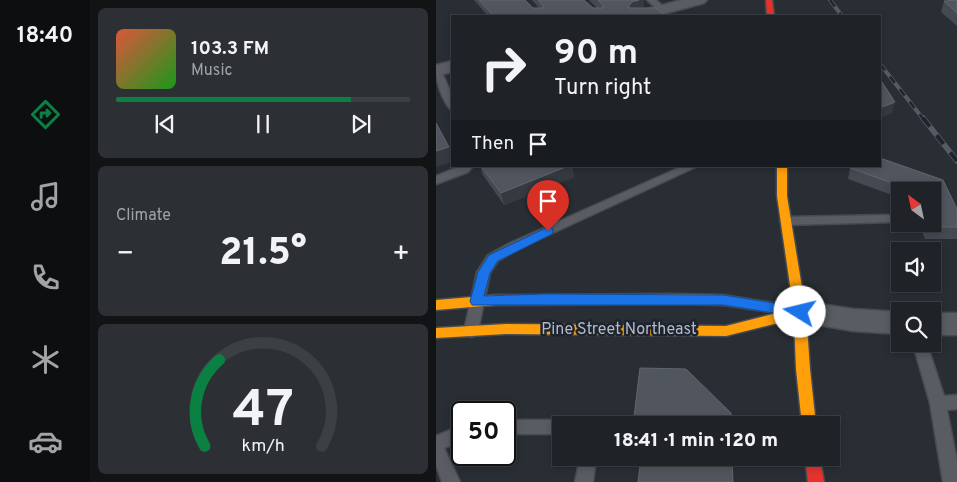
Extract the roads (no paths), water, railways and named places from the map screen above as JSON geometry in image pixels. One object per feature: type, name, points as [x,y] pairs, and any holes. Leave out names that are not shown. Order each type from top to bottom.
[{"type":"main road","points":[[769,0],[771,15]]},
{"type":"main road","points":[[782,167],[782,196],[800,312],[803,369],[809,416]]},
{"type":"main road","name":"Pine Street Northeast","points":[[436,305],[476,301],[544,299],[723,300],[800,312]]},
{"type":"main road","name":"Pine Street Northeast","points":[[436,333],[471,331],[726,330],[800,312]]},
{"type":"main road","points":[[814,466],[816,482]]},
{"type":"street","points":[[641,15],[657,5],[699,0]]},
{"type":"street","points":[[436,71],[451,66]]},
{"type":"street","name":"Pine Street Northeast","points":[[800,312],[853,320],[891,322]]},
{"type":"street","points":[[941,324],[957,324]]},
{"type":"lane","points":[[436,71],[444,82],[445,94],[451,104]]},
{"type":"lane","points":[[436,180],[464,170],[467,167]]},
{"type":"lane","points":[[471,331],[476,301],[484,272],[494,258],[514,246],[691,167]]},
{"type":"lane","points":[[786,221],[888,219]]},
{"type":"lane","points":[[922,352],[938,403],[952,482]]},
{"type":"lane","points":[[938,403],[957,402]]},
{"type":"lane","points":[[516,427],[552,427]]},
{"type":"lane","points":[[436,444],[451,438]]},
{"type":"lane","points":[[436,451],[442,459],[451,482]]},
{"type":"lane","points":[[584,482],[587,466]]},
{"type":"railway","points":[[830,0],[841,15]]},
{"type":"railway","points":[[881,65],[924,120]]},
{"type":"railway","points":[[923,118],[957,161]]}]
